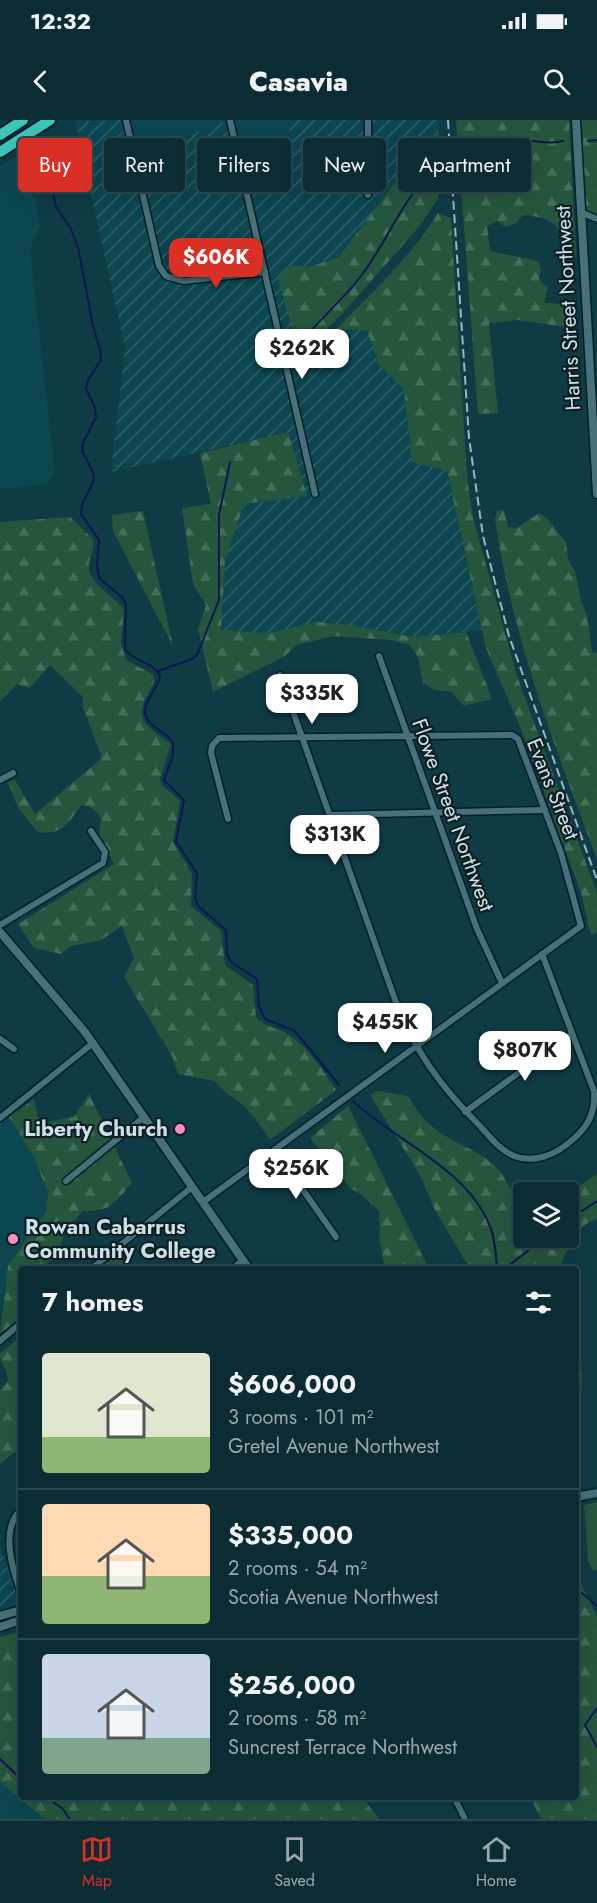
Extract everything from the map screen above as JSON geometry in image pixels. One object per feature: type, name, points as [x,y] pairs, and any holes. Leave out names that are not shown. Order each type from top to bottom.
[{"type":"highway","points":[[0,135],[23,120]]},
{"type":"highway","points":[[0,152],[50,120]]},
{"type":"street","points":[[126,120],[159,266],[170,279],[184,280],[265,272]]},
{"type":"street","points":[[230,120],[315,494]]},
{"type":"street","points":[[368,120],[368,195]]},
{"type":"street","name":"Harris Street Northwest","points":[[576,120],[597,494]]},
{"type":"street","points":[[580,212],[597,219]]},
{"type":"street","name":"Flowe Street Northwest","points":[[379,656],[477,929],[502,983]]},
{"type":"street","points":[[203,1202],[275,1150],[415,1047],[502,983],[542,954],[594,1092],[595,1105],[583,1131],[559,1151],[542,1158],[515,1156],[502,1149],[448,1094],[415,1047],[394,997],[280,675]]},
{"type":"street","name":"Evans Street","points":[[407,736],[512,735],[518,740],[561,853],[581,926],[542,954]]},
{"type":"street","points":[[228,819],[211,753],[214,742],[219,738],[407,736]]},
{"type":"street","points":[[0,780],[13,773]]},
{"type":"street","points":[[330,815],[545,810]]},
{"type":"street","points":[[0,925],[103,863],[105,852],[91,831]]},
{"type":"street","points":[[0,932],[93,1043],[247,1266]]},
{"type":"street","points":[[465,1112],[572,1034]]},
{"type":"street","points":[[0,1039],[14,1049]]},
{"type":"street","points":[[0,1118],[93,1043]]},
{"type":"street","points":[[66,1181],[144,1117]]},
{"type":"street","points":[[275,1150],[336,1237]]},
{"type":"street","points":[[95,1266],[192,1187]]},
{"type":"street","points":[[236,1266],[243,1260]]},
{"type":"street","points":[[0,1341],[18,1326]]},
{"type":"street","points":[[579,1496],[597,1493]]},
{"type":"street","points":[[18,1513],[12,1518],[6,1530],[10,1563],[18,1585]]},
{"type":"street","points":[[0,1616],[16,1611]]},
{"type":"street","points":[[0,1623],[16,1611]]},
{"type":"street","points":[[0,1627],[18,1621]]},
{"type":"street","points":[[456,1800],[465,1819]]},
{"type":"shaded area","points":[[131,120],[288,120],[290,138],[239,138],[235,122],[213,124],[185,139],[134,138]]},
{"type":"shaded area","points":[[131,120],[135,138],[104,138],[104,192],[185,192],[185,139],[213,124],[236,121],[240,138],[197,138],[197,192],[291,192],[291,168],[294,168],[288,120],[439,120],[439,131],[434,138],[398,138],[398,179],[339,257],[312,266],[288,266],[296,341],[312,343],[335,330],[367,330],[378,363],[404,390],[412,462],[447,471],[482,630],[413,637],[350,625],[316,622],[270,633],[221,630],[225,561],[244,504],[306,496],[288,432],[111,472],[125,348],[91,192],[92,138],[79,138],[75,121]]},
{"type":"shaded area","points":[[291,144],[294,168],[291,168]]},
{"type":"shaded area","points":[[18,156],[18,192],[35,192],[40,226],[30,249],[55,472],[46,485],[0,489],[0,167]]},
{"type":"shaded area","name":"Rowan Cabarrus Community College","points":[[9,1117],[33,1156],[48,1192],[46,1212],[5,1287],[0,1318],[0,1124]]},
{"type":"shaded area","points":[[0,1547],[18,1594],[18,1603],[0,1611]]},
{"type":"shaded area","points":[[0,1782],[18,1796],[18,1800],[23,1800],[45,1819],[0,1819]]},
{"type":"green space","points":[[456,120],[569,120],[576,257],[566,256],[565,245],[559,230],[542,218],[523,215],[516,223],[506,227],[497,221],[487,226],[490,251],[538,261],[541,269],[539,280],[548,287],[544,303],[572,304],[578,316],[572,317],[567,327],[517,320],[489,323],[498,413],[478,414],[461,192],[531,192],[531,138],[457,138]]},
{"type":"green space","points":[[580,120],[597,120],[597,214],[584,209]]},
{"type":"green space","points":[[397,180],[398,192],[438,192],[438,199],[418,228],[341,315],[312,343],[296,341],[278,279],[288,266],[312,266],[339,257]]},
{"type":"green space","points":[[438,213],[451,218],[467,477],[473,518],[517,676],[597,893],[597,932],[591,935],[581,893],[521,729],[486,648],[447,471],[412,462],[404,390],[378,363],[367,330],[335,330],[403,260]]},
{"type":"green space","points":[[288,432],[307,496],[244,504],[225,561],[221,630],[270,633],[316,622],[350,625],[413,637],[466,632],[492,699],[464,706],[452,692],[435,690],[423,683],[418,657],[410,645],[391,640],[333,636],[296,645],[285,656],[213,692],[198,629],[206,605],[193,584],[182,508],[211,504],[200,453]]},
{"type":"green space","points":[[504,510],[508,527],[517,528],[539,513],[547,518],[566,542],[568,559],[575,572],[581,601],[587,615],[592,652],[597,653],[597,859],[523,648],[502,561],[495,518],[497,511]]},
{"type":"green space","points":[[143,511],[173,646],[113,531],[112,515]]},
{"type":"green space","points":[[70,517],[93,539],[89,563],[92,577],[124,609],[121,643],[126,660],[154,675],[153,684],[144,702],[143,717],[150,728],[171,744],[160,779],[162,785],[180,801],[173,842],[192,874],[191,906],[221,931],[225,965],[253,985],[256,1017],[263,1023],[289,1035],[303,1047],[336,1090],[270,1140],[247,1109],[215,1081],[178,1074],[172,1056],[124,977],[134,958],[122,926],[101,940],[71,946],[61,954],[34,948],[18,924],[114,864],[99,835],[101,817],[90,807],[81,805],[68,823],[59,830],[38,832],[18,808],[8,782],[15,780],[35,814],[100,760],[101,755],[83,707],[83,697],[50,665],[30,688],[17,684],[0,701],[0,522]]},
{"type":"green space","points":[[378,1091],[408,1096],[427,1122],[452,1140],[489,1161],[499,1170],[513,1198],[513,1248],[568,1248],[561,1266],[468,1266],[435,1210],[420,1175],[370,1095]]},
{"type":"green space","points":[[89,1094],[132,1183],[106,1208],[83,1211],[66,1230],[58,1253],[44,1266],[18,1266],[18,1319],[0,1334],[8,1266],[46,1212],[48,1192],[33,1156],[9,1117],[34,1099],[39,1123],[74,1117]]},
{"type":"green space","points":[[348,1106],[428,1266],[384,1266],[380,1243],[379,1211],[361,1194],[351,1189],[310,1138]]},
{"type":"green space","points":[[597,1174],[597,1219],[579,1232],[579,1186]]},
{"type":"green space","points":[[117,1254],[127,1266],[103,1266]]},
{"type":"green space","points":[[18,1339],[18,1452],[0,1464],[0,1390],[8,1381],[0,1354]]},
{"type":"green space","points":[[579,1355],[581,1362],[582,1386],[579,1385]]},
{"type":"green space","points":[[597,1502],[597,1570],[593,1571],[588,1561],[584,1505]]},
{"type":"green space","points":[[579,1579],[597,1617],[597,1819],[541,1819],[532,1800],[579,1800]]},
{"type":"green space","points":[[18,1632],[18,1797],[0,1782],[0,1637]]},
{"type":"green space","points":[[22,1800],[364,1800],[379,1819],[45,1819]]},
{"type":"waterway","points":[[531,140],[563,141]]},
{"type":"waterway","points":[[588,141],[597,140]]},
{"type":"waterway","points":[[53,192],[56,207],[70,227],[78,247],[101,360],[88,380],[86,388],[95,408],[96,417],[83,443],[82,451],[93,472],[94,480],[82,505],[81,514],[99,540],[97,566],[99,578],[123,598],[126,605],[125,649],[133,657],[157,671],[160,676],[147,703],[145,715],[173,742],[173,755],[164,780],[184,800],[176,842],[197,873],[195,898],[198,906],[226,930],[227,954],[231,962],[257,979],[259,1006],[265,1019],[295,1031],[339,1085]]},
{"type":"waterway","points":[[304,338],[361,276],[414,192]]},
{"type":"waterway","points":[[158,671],[192,659],[197,655],[219,600],[219,515],[230,462]]},
{"type":"waterway","points":[[353,1101],[428,1156],[464,1187],[479,1205],[489,1224],[494,1240],[497,1266]]},
{"type":"waterway","points":[[579,1213],[597,1201]]},
{"type":"waterway","points":[[508,1266],[532,1248]]},
{"type":"waterway","points":[[579,1591],[597,1606]]},
{"type":"waterway","points":[[597,1708],[585,1725],[597,1747]]},
{"type":"waterway","points":[[0,1759],[18,1776]]},
{"type":"waterway","points":[[50,1800],[62,1808],[70,1819]]},
{"type":"railway","points":[[448,120],[469,438],[483,536],[509,636],[597,880]]},
{"type":"place","name":"Liberty Church","points":[[180,1129]]},
{"type":"place","name":"Rowan Cabarrus Community College","points":[[13,1239]]}]
